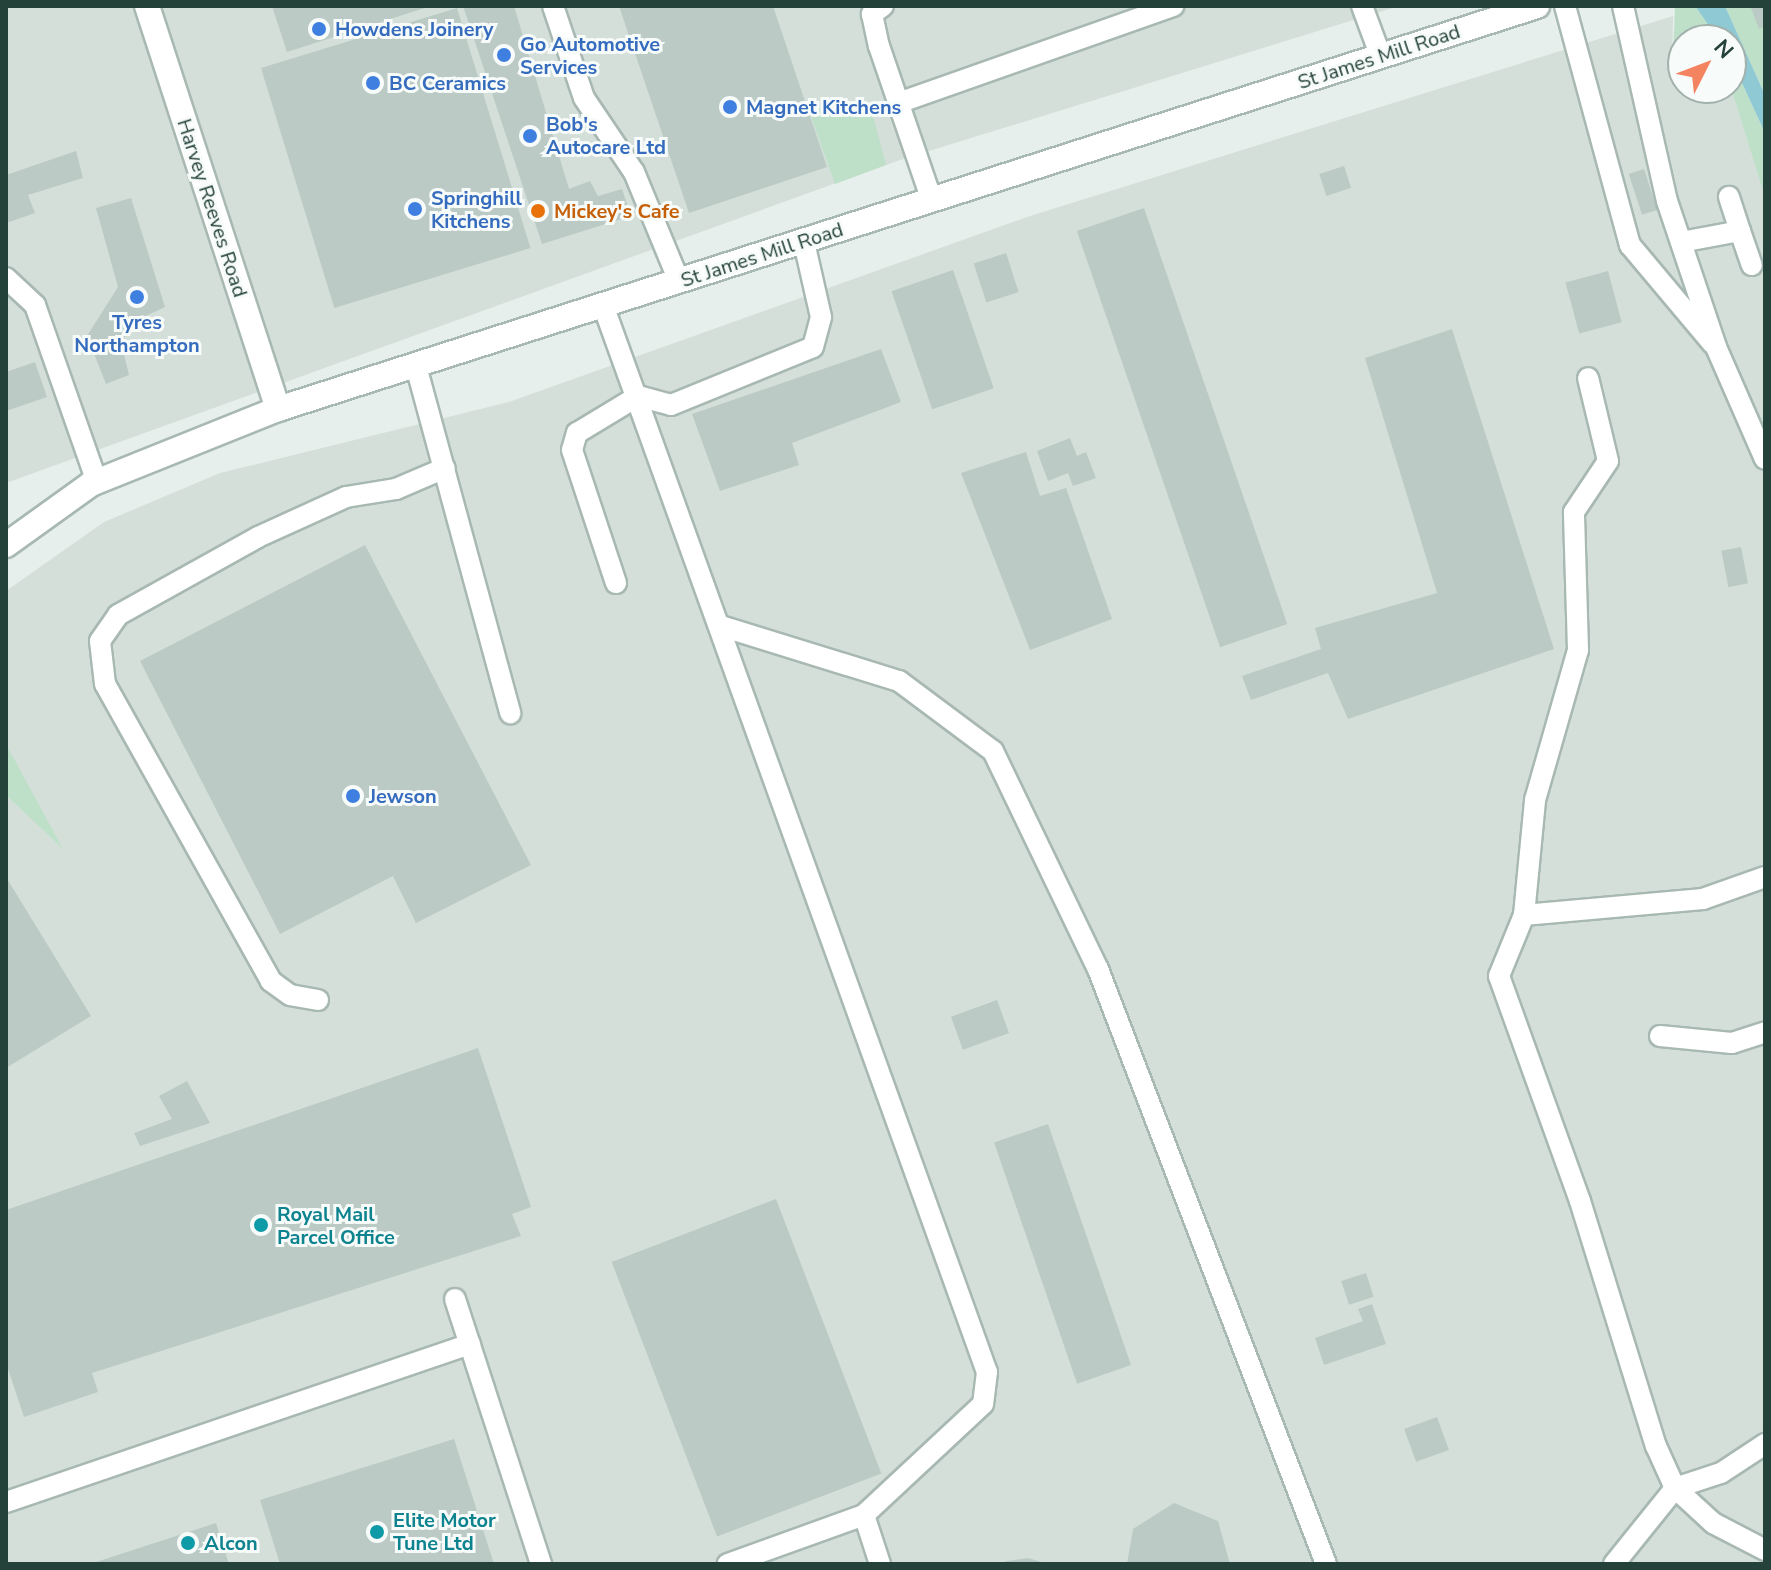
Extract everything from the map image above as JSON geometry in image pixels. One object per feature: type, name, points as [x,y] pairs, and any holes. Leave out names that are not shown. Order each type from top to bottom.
[{"type":"street","name":"Harvey Reeves Road","points":[[147,6],[278,409]]},
{"type":"street","name":"St James Mill Road","points":[[6,545],[97,482],[278,409],[1537,6]]},
{"type":"lane","points":[[553,6],[584,98],[634,172],[679,281]]},
{"type":"lane","points":[[883,6],[872,14],[898,103],[932,201]]},
{"type":"lane","points":[[898,103],[1173,6]]},
{"type":"lane","points":[[1362,6],[1381,57]]},
{"type":"lane","points":[[1565,6],[1630,245],[1716,347]]},
{"type":"lane","points":[[1623,6],[1681,242],[1716,347],[1765,459]]},
{"type":"lane","points":[[1729,197],[1752,265]]},
{"type":"lane","points":[[1681,242],[1740,231]]},
{"type":"lane","points":[[616,583],[572,450],[577,433],[638,396],[671,405],[813,347],[821,317],[804,242]]},
{"type":"lane","points":[[6,278],[35,305],[97,482]]},
{"type":"lane","points":[[603,305],[987,1372],[983,1404],[864,1515],[728,1564]]},
{"type":"lane","points":[[416,366],[510,713]]},
{"type":"lane","points":[[1588,378],[1608,461],[1574,512],[1578,650],[1535,800],[1524,915],[1499,976],[1675,1488],[1713,1523],[1764,1546],[1747,1564]]},
{"type":"lane","points":[[318,1000],[290,995],[271,981],[105,684],[100,641],[118,615],[258,537],[346,497],[396,489],[445,468]]},
{"type":"lane","points":[[721,626],[899,681],[993,751],[1098,969],[1326,1564]]},
{"type":"lane","points":[[1524,915],[1703,899],[1765,877]]},
{"type":"lane","points":[[1660,1036],[1732,1043],[1765,1032]]},
{"type":"lane","points":[[455,1299],[541,1564]]},
{"type":"lane","points":[[6,1502],[470,1344]]},
{"type":"lane","points":[[1614,1564],[1675,1488],[1721,1473],[1765,1444]]},
{"type":"lane","points":[[864,1515],[880,1564]]},
{"type":"shaded area","points":[[6,6],[1399,6],[900,160],[6,483]]},
{"type":"shaded area","points":[[1673,16],[1673,24],[1667,24],[1667,104],[1736,104],[1765,195],[1765,1564],[6,1564],[6,591],[104,522],[220,473],[509,402],[1030,216]]},
{"type":"green space","points":[[1675,6],[1695,6],[1708,24],[1674,24]]},
{"type":"green space","points":[[1725,6],[1750,6],[1759,28],[1765,27],[1765,95],[1747,55],[1747,24],[1733,24]]},
{"type":"green space","points":[[1747,94],[1765,133],[1765,197],[1736,104],[1747,104]]},
{"type":"green space","points":[[841,101],[859,103],[874,119],[886,165],[835,184],[809,111]]},
{"type":"green space","points":[[6,744],[63,849],[6,795]]},
{"type":"water","points":[[1695,6],[1725,6],[1733,24],[1708,24]]},
{"type":"water","points":[[1747,55],[1765,95],[1765,133],[1747,94]]},
{"type":"building","name":"Howdens Joinery","points":[[272,6],[428,6],[428,7],[287,52]]},
{"type":"building","points":[[463,6],[514,6],[569,189],[590,181],[598,196],[622,189],[631,216],[542,244]]},
{"type":"building","name":"Magnet Kitchens","points":[[619,6],[773,6],[827,167],[689,213]]},
{"type":"building","points":[[1750,6],[1765,6],[1765,27],[1759,29]]},
{"type":"building","name":"Springhill Kitchens","points":[[457,8],[530,248],[334,308],[261,68]]},
{"type":"building","points":[[76,151],[83,178],[28,195],[35,213],[6,223],[6,175]]},
{"type":"building","points":[[1344,166],[1351,188],[1326,196],[1319,174]]},
{"type":"building","points":[[1644,169],[1657,210],[1642,215],[1629,174]]},
{"type":"building","name":"Tyres Northampton","points":[[131,198],[165,307],[135,321],[121,343],[129,375],[106,384],[87,336],[118,287],[96,208]]},
{"type":"building","points":[[1144,208],[1287,624],[1220,647],[1077,231]]},
{"type":"building","points":[[1006,253],[1019,292],[986,302],[974,264]]},
{"type":"building","points":[[953,270],[994,388],[932,409],[892,291]]},
{"type":"building","points":[[1608,271],[1622,322],[1579,334],[1565,282]]},
{"type":"building","points":[[1452,329],[1554,649],[1348,719],[1328,673],[1251,700],[1242,676],[1321,649],[1315,628],[1437,593],[1365,358]]},
{"type":"building","points":[[881,349],[901,402],[792,443],[799,465],[720,491],[692,414]]},
{"type":"building","points":[[35,362],[47,397],[6,411],[6,372]]},
{"type":"building","points":[[1070,438],[1077,456],[1086,452],[1096,478],[1073,486],[1068,473],[1048,481],[1037,451]]},
{"type":"building","points":[[1026,452],[1040,496],[1066,488],[1112,619],[1030,650],[961,473]]},
{"type":"building","name":"Jewson","points":[[365,545],[531,865],[416,923],[393,876],[280,934],[140,661]]},
{"type":"building","points":[[1741,547],[1748,583],[1728,587],[1721,551]]},
{"type":"building","points":[[6,877],[91,1016],[6,1068]]},
{"type":"building","points":[[997,1000],[1009,1033],[963,1050],[951,1017]]},
{"type":"building","name":"Royal Mail Parcel Office","points":[[478,1048],[531,1207],[512,1214],[521,1236],[92,1373],[98,1392],[24,1417],[6,1363],[6,1210]]},
{"type":"building","points":[[187,1081],[210,1123],[140,1146],[134,1133],[172,1119],[159,1096]]},
{"type":"building","points":[[1048,1124],[1131,1365],[1077,1384],[994,1143]]},
{"type":"building","points":[[776,1199],[881,1473],[717,1537],[612,1262]]},
{"type":"building","points":[[1366,1273],[1374,1297],[1349,1305],[1341,1281]]},
{"type":"building","points":[[1372,1304],[1386,1344],[1324,1365],[1315,1338],[1363,1321],[1358,1309]]},
{"type":"building","points":[[1437,1417],[1449,1450],[1416,1462],[1404,1429]]},
{"type":"building","name":"Elite Motor Tune Ltd","points":[[454,1439],[494,1564],[280,1564],[260,1500]]},
{"type":"building","points":[[1174,1503],[1218,1521],[1230,1564],[1127,1564],[1133,1529]]},
{"type":"building","name":"Alcon","points":[[216,1523],[229,1564],[93,1564],[93,1563]]},
{"type":"building","points":[[1028,1558],[1048,1564],[1000,1564],[1007,1561]]},
{"type":"place","name":"Howdens Joinery","points":[[319,29]]},
{"type":"place","name":"Go Automotive Services","points":[[504,55]]},
{"type":"place","name":"BC Ceramics","points":[[373,83]]},
{"type":"place","name":"Magnet Kitchens","points":[[730,107]]},
{"type":"place","name":"Bob's Autocare Ltd","points":[[530,136]]},
{"type":"place","name":"Springhill Kitchens","points":[[415,209]]},
{"type":"place","name":"Mickey's Cafe","points":[[538,211]]},
{"type":"place","name":"Tyres Northampton","points":[[137,297]]},
{"type":"place","name":"Jewson","points":[[353,796]]},
{"type":"place","name":"Royal Mail Parcel Office","points":[[261,1225]]},
{"type":"place","name":"Elite Motor Tune Ltd","points":[[377,1532]]},
{"type":"place","name":"Alcon","points":[[188,1543]]}]
